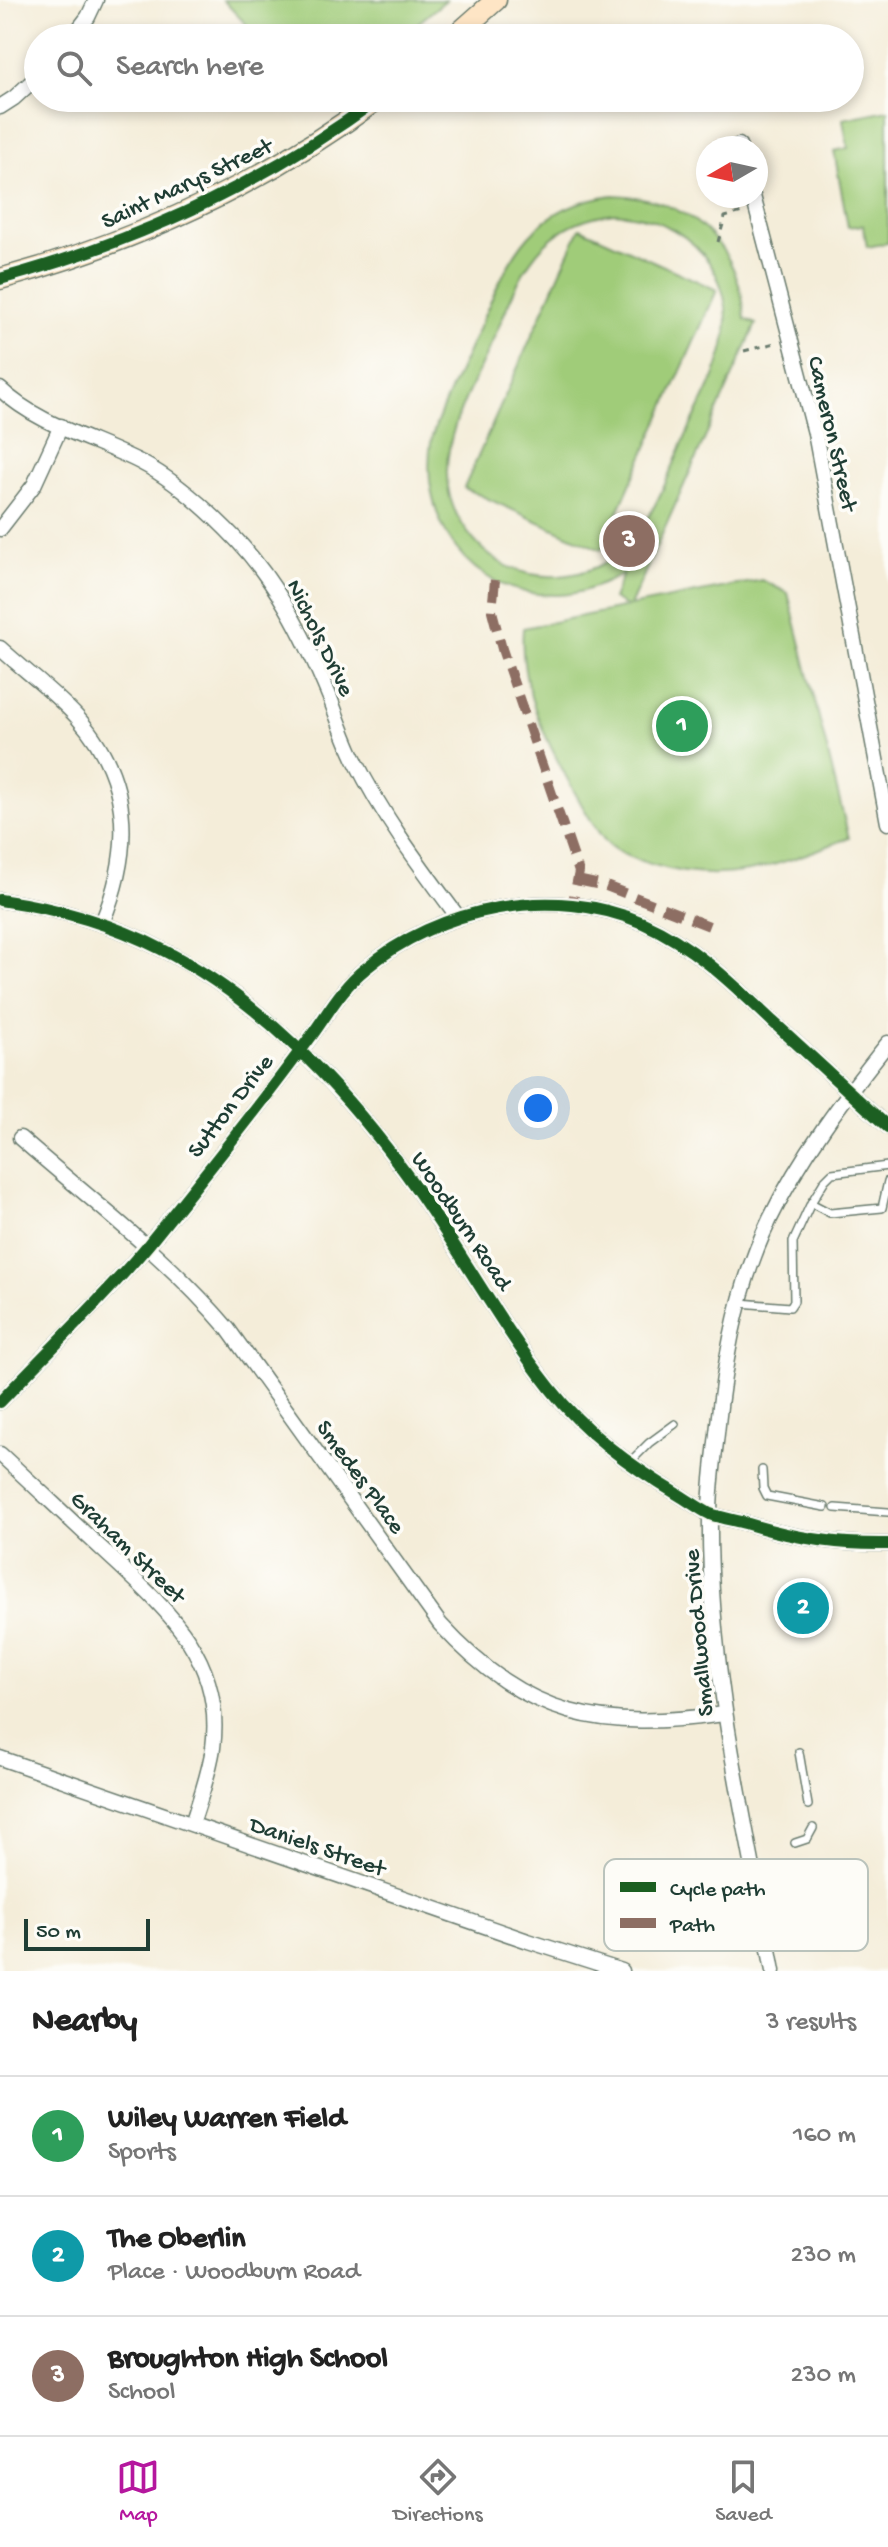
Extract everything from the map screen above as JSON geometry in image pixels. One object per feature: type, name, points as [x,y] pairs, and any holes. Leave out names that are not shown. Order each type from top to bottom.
[{"type":"main road","points":[[469,24],[496,0]]},
{"type":"main road","name":"Saint Marys Street","points":[[0,279],[131,236],[186,212],[273,168],[358,112]]},
{"type":"street","points":[[83,24],[96,0]]},
{"type":"street","points":[[0,107],[24,89]]},
{"type":"street","name":"Cameron Street","points":[[756,208],[815,433],[888,823]]},
{"type":"street","name":"Nichols Drive","points":[[0,389],[61,426],[142,463],[188,495],[227,530],[266,574],[295,620],[353,756],[376,800],[399,837],[458,917]]},
{"type":"street","points":[[0,529],[34,485],[61,426]]},
{"type":"street","points":[[0,648],[75,715],[99,745],[115,782],[123,822],[122,852],[102,923]]},
{"type":"street","name":"Woodburn Road","points":[[0,900],[29,904],[102,923],[160,948],[228,990],[300,1051],[341,1093],[402,1167],[550,1388],[586,1427],[629,1463],[710,1514],[808,1540],[888,1544]]},
{"type":"street","name":"Sutton Drive","points":[[0,1402],[147,1246],[347,986],[366,968],[402,944],[458,917],[497,908],[551,904],[614,912],[644,923],[673,938],[732,983],[888,1127]]},
{"type":"street","name":"Smallwood Drive","points":[[752,1859],[724,1714],[714,1613],[710,1514],[723,1372],[753,1259],[769,1221],[800,1164],[849,1092],[888,1043]]},
{"type":"street","name":"Smedes Place","points":[[20,1138],[147,1246],[203,1300],[228,1329],[440,1624],[475,1660],[531,1696],[563,1709],[604,1719],[651,1721],[724,1714]]},
{"type":"street","name":"Graham Street","points":[[0,1454],[158,1600],[192,1643],[207,1679],[214,1721],[213,1747],[192,1824]]},
{"type":"street","name":"Daniels Street","points":[[0,1758],[622,1971]]},
{"type":"street","name":"Smallwood Drive","points":[[769,1951],[773,1971]]},
{"type":"lane","points":[[740,1303],[790,1307],[794,1301],[793,1242],[811,1203],[832,1173],[888,1166]]},
{"type":"lane","points":[[811,1203],[830,1213],[882,1208],[888,1181]]},
{"type":"lane","points":[[629,1463],[675,1424]]},
{"type":"lane","points":[[762,1470],[763,1488],[767,1496],[825,1507]]},
{"type":"lane","points":[[835,1508],[888,1512]]},
{"type":"lane","points":[[799,1752],[808,1805]]},
{"type":"lane","points":[[795,1843],[807,1839],[813,1828]]},
{"type":"path","points":[[718,242],[725,217],[742,208]]},
{"type":"path","points":[[744,351],[790,339]]},
{"type":"green space","points":[[223,0],[446,0],[417,24],[246,24]]},
{"type":"green space","points":[[888,110],[888,243],[867,247],[863,225],[848,227],[834,151],[848,148],[843,119]]},
{"type":"green space","points":[[613,195],[640,198],[686,215],[721,247],[733,268],[741,292],[745,319],[756,324],[630,606],[762,580],[788,593],[849,838],[777,864],[731,873],[681,872],[636,859],[609,845],[571,785],[538,717],[527,682],[523,628],[627,607],[613,599],[623,574],[585,591],[559,595],[527,592],[499,583],[475,568],[456,548],[441,524],[432,496],[429,467],[432,436],[510,262],[540,225],[559,211],[583,201]],"holes":[[[614,213],[664,225],[685,237],[702,253],[715,273],[724,295],[727,319],[717,369],[656,503],[630,542],[613,558],[593,569],[545,576],[516,570],[478,545],[452,504],[447,480],[448,456],[461,409],[517,285],[542,247],[567,227],[590,218]]]},
{"type":"green space","points":[[580,228],[717,290],[601,550],[464,488]]},
{"type":"marked path","points":[[495,580],[492,611],[502,649],[579,872],[572,906]]},
{"type":"marked path","points":[[577,880],[606,886],[712,927]]},
{"type":"cycle path","points":[[0,279],[101,247],[198,206],[291,157],[359,112]]},
{"type":"cycle path","points":[[0,900],[82,918],[161,949],[196,968],[262,1016],[323,1074],[377,1135],[550,1388],[578,1420],[626,1460],[714,1515],[816,1540],[888,1544]]},
{"type":"cycle path","points":[[0,1402],[149,1244],[349,985],[394,948],[427,930],[462,917],[498,908],[535,904],[572,905],[608,911],[643,923],[696,954],[888,1127]]},
{"type":"place","name":"Broughton High School","points":[[629,541]]},
{"type":"place","name":"Wiley Warren Field","points":[[682,726]]},
{"type":"place","name":"The Oberlin","points":[[803,1608]]}]
